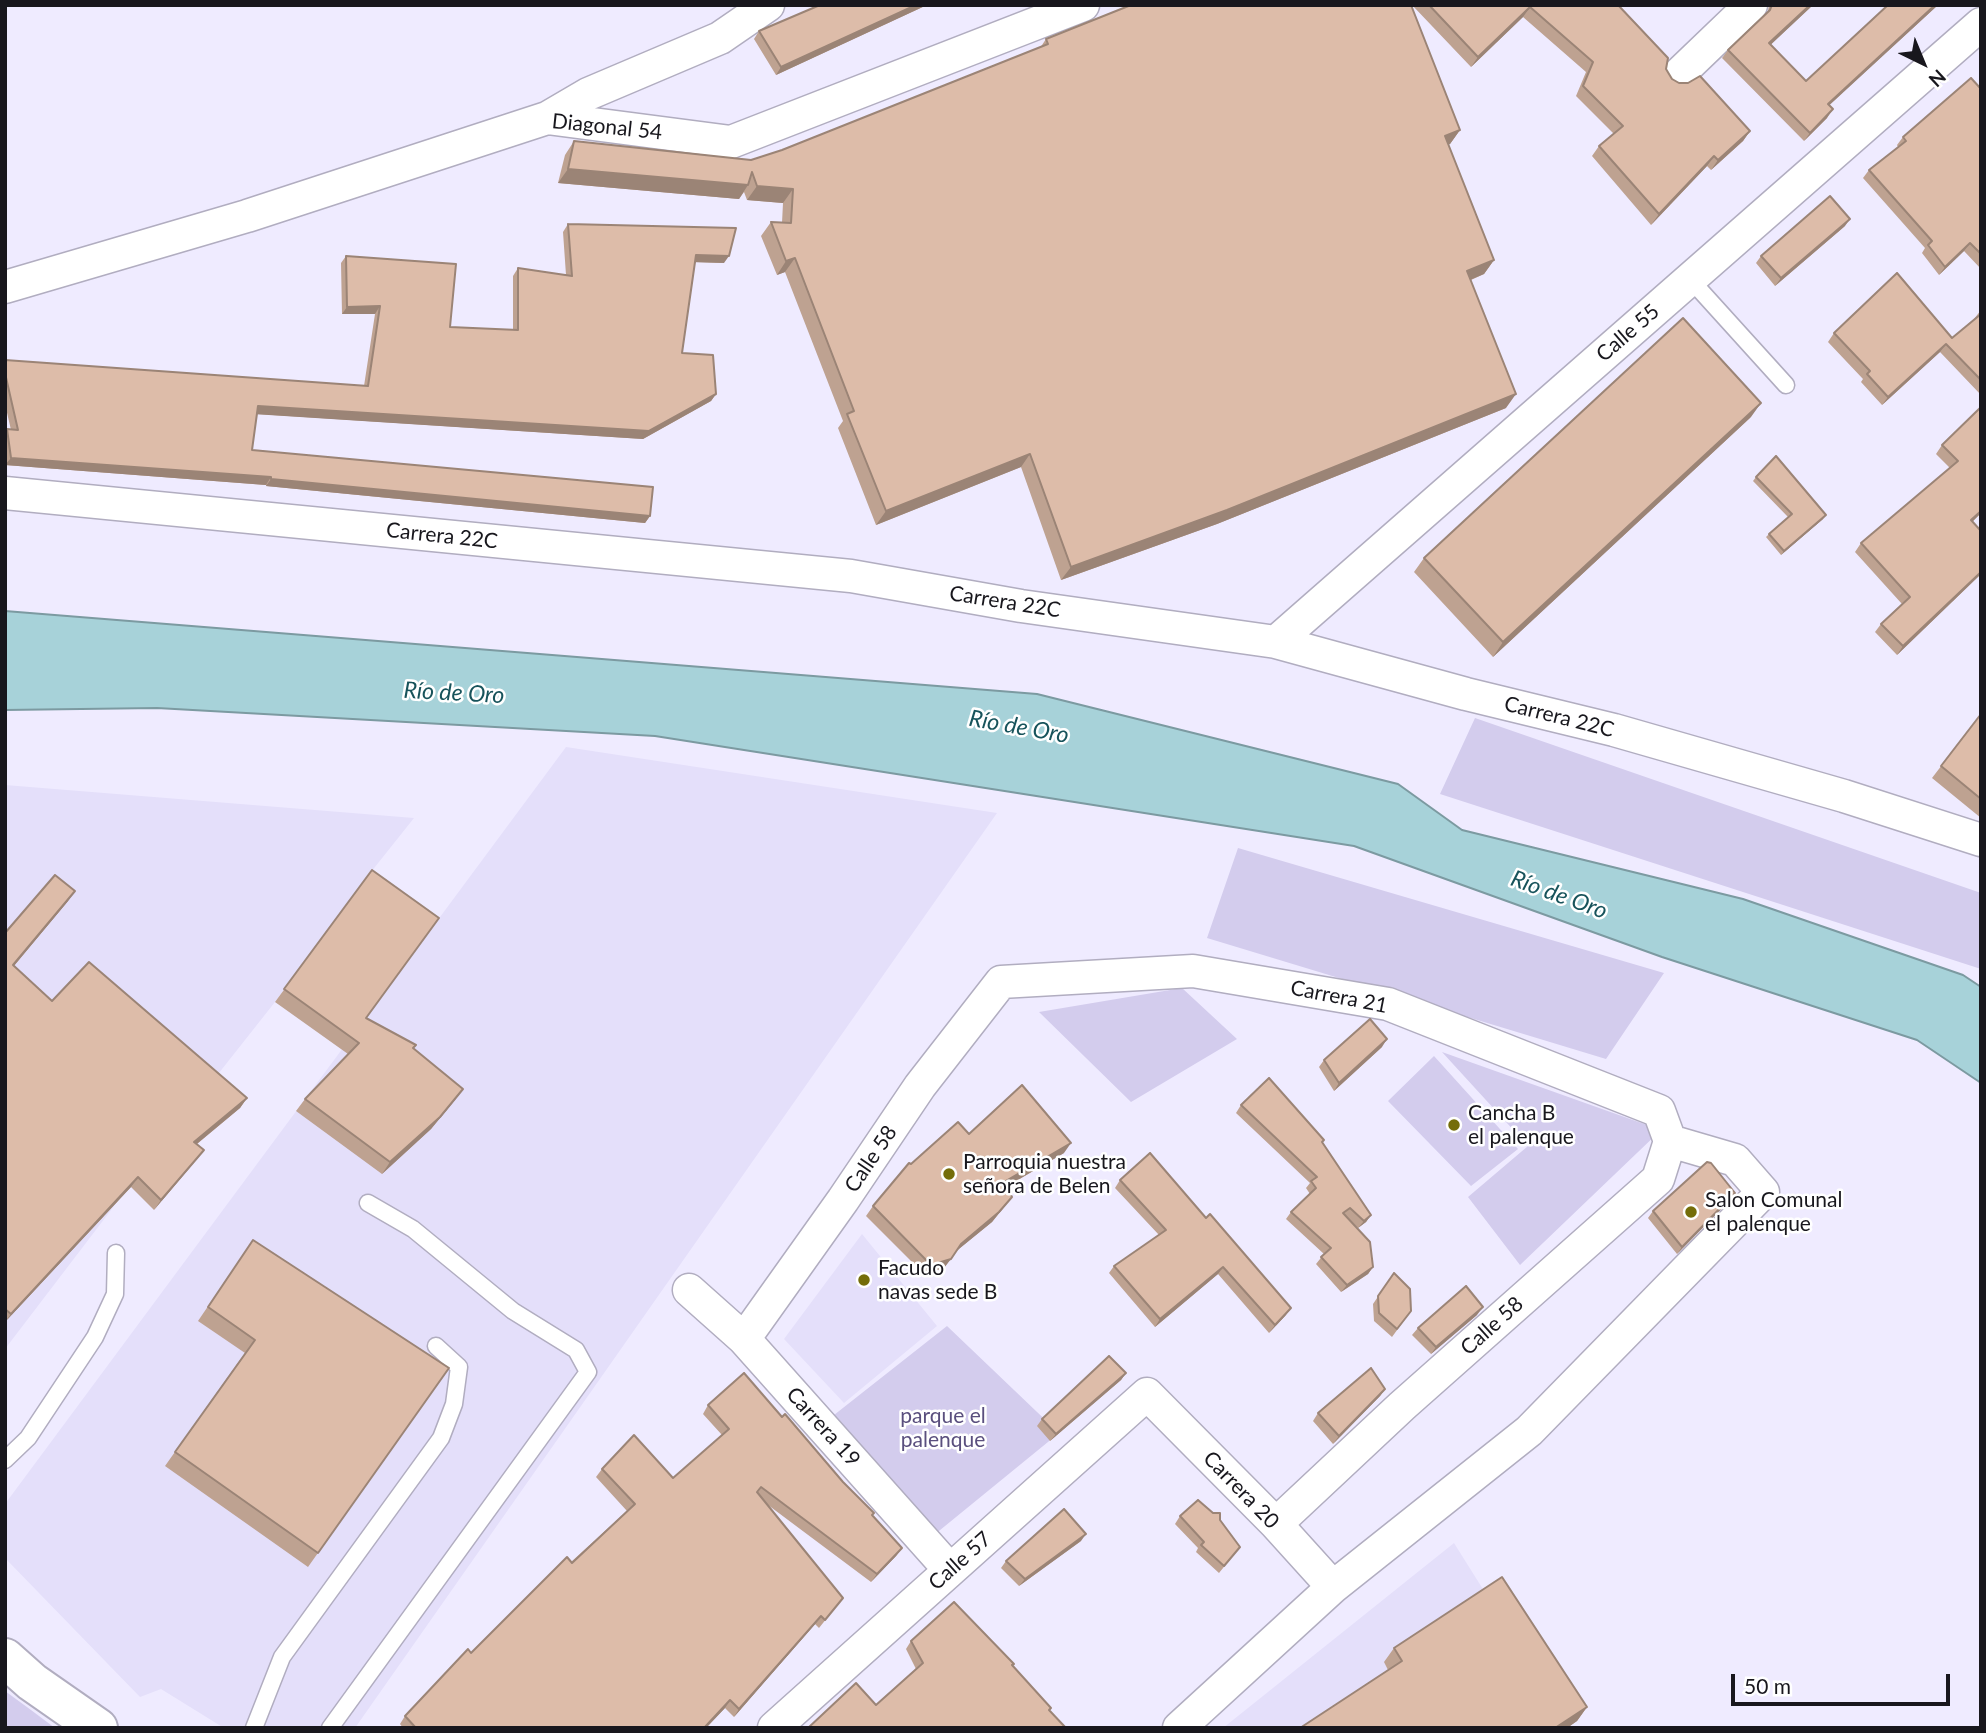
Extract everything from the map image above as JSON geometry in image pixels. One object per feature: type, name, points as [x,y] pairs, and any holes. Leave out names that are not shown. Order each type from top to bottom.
[{"type":"highway","points":[[5,1658],[32,1682],[98,1728]]},
{"type":"street","points":[[547,118],[588,94],[720,38],[768,5]]},
{"type":"street","name":"Diagonal 54","points":[[5,287],[247,216],[547,118],[731,142],[1083,5]]},
{"type":"street","points":[[1677,76],[1751,5]]},
{"type":"street","name":"Calle 55","points":[[1276,642],[1981,24]]},
{"type":"street","name":"Carrera 22C","points":[[5,493],[851,576],[1021,606],[1276,642],[1466,694],[1614,730],[1844,796],[1981,840]]},
{"type":"street","name":"Carrera 21","points":[[1001,982],[1193,971],[1388,1004],[1660,1111],[1670,1141]]},
{"type":"street","name":"Calle 58","points":[[744,1339],[920,1086],[1001,982]]},
{"type":"street","points":[[1179,1728],[1333,1587],[1529,1432],[1763,1192],[1735,1160],[1670,1141]]},
{"type":"street","name":"Calle 58","points":[[1276,1524],[1402,1406],[1658,1179],[1670,1141]]},
{"type":"street","name":"Carrera 19","points":[[689,1290],[744,1339],[950,1570]]},
{"type":"street","name":"Carrera 20","points":[[1147,1394],[1276,1524],[1333,1587]]},
{"type":"street","name":"Calle 57","points":[[774,1728],[1147,1394]]},
{"type":"lane","points":[[1690,279],[1786,384]]},
{"type":"lane","points":[[330,1728],[588,1372],[576,1350],[513,1311],[412,1229],[368,1203]]},
{"type":"lane","points":[[5,1460],[28,1438],[94,1337],[115,1294],[116,1253]]},
{"type":"lane","points":[[254,1728],[282,1657],[441,1438],[454,1404],[459,1367],[436,1346]]},
{"type":"shaded area","points":[[566,747],[997,813],[355,1728],[224,1728],[161,1689],[140,1697],[5,1558],[5,1504]]},
{"type":"shaded area","points":[[5,785],[414,818],[363,882],[275,1002],[5,1349]]},
{"type":"shaded area","name":"Facudo navas sede B","points":[[862,1234],[937,1326],[844,1403],[784,1339]]},
{"type":"shaded area","points":[[1454,1543],[1570,1728],[1223,1728]]},
{"type":"green space","points":[[1475,718],[1981,893],[1981,969],[1440,794]]},
{"type":"green space","points":[[1238,848],[1664,973],[1606,1059],[1207,938]]},
{"type":"green space","points":[[1182,988],[1237,1039],[1131,1102],[1039,1012]]},
{"type":"green space","points":[[1442,1052],[1661,1130],[1520,1265],[1468,1197],[1528,1146]]},
{"type":"green space","name":"Cancha B el palenque","points":[[1434,1056],[1518,1149],[1471,1186],[1388,1101]]},
{"type":"green space","name":"parque el palenque","points":[[947,1326],[1059,1433],[934,1535],[834,1415]]},
{"type":"green space","points":[[5,1691],[31,1710],[55,1728],[5,1728]]},
{"type":"water","name":"Río de Oro","points":[[5,611],[1037,694],[1398,784],[1462,830],[1743,899],[1963,975],[1981,987],[1981,1083],[1917,1040],[1662,957],[1354,846],[655,736],[157,708],[5,710]]},
{"type":"building","points":[[820,5],[916,5],[781,67],[759,31]]},
{"type":"building","points":[[1131,5],[1411,5],[1460,130],[1445,136],[1494,260],[1467,271],[1516,394],[1227,510],[1071,567],[1030,454],[886,511],[847,414],[854,411],[795,258],[786,261],[771,222],[791,223],[793,189],[757,186],[752,172],[748,185],[568,169],[574,141],[751,160],[1048,44],[1046,39]]},
{"type":"building","points":[[1429,5],[1618,5],[1668,58],[1666,69],[1672,79],[1679,83],[1688,83],[1700,76],[1750,131],[1718,160],[1714,156],[1659,214],[1599,146],[1623,126],[1583,86],[1593,62],[1530,7],[1478,57]]},
{"type":"building","points":[[1772,5],[1810,5],[1769,43],[1806,81],[1888,5],[1935,5],[1828,104],[1833,109],[1810,133],[1728,50]]},
{"type":"building","points":[[1971,78],[1981,89],[1981,254],[1970,243],[1945,267],[1928,245],[1932,241],[1869,170],[1906,141],[1903,137]]},
{"type":"building","points":[[1830,196],[1850,219],[1781,278],[1761,256]]},
{"type":"building","points":[[568,224],[736,228],[729,256],[696,255],[682,353],[713,355],[716,394],[649,431],[258,406],[252,450],[653,487],[650,516],[271,477],[11,458],[7,429],[18,430],[5,373],[5,360],[368,386],[380,306],[347,307],[346,256],[456,264],[450,327],[518,330],[518,268],[572,276]]},
{"type":"building","points":[[1897,273],[1952,338],[1981,314],[1981,380],[1946,344],[1888,397],[1867,374],[1870,371],[1834,333]]},
{"type":"building","points":[[1683,318],[1761,403],[1503,642],[1424,558]]},
{"type":"building","points":[[1981,407],[1981,511],[1971,520],[1981,531],[1981,572],[1903,646],[1881,624],[1910,597],[1861,543],[1958,461],[1942,445]]},
{"type":"building","points":[[1776,456],[1826,515],[1784,551],[1769,534],[1792,514],[1756,477]]},
{"type":"building","points":[[1981,714],[1981,799],[1941,766]]},
{"type":"building","points":[[372,870],[439,918],[366,1018],[416,1045],[413,1048],[463,1089],[440,1117],[390,1162],[305,1099],[359,1043],[284,989]]},
{"type":"building","points":[[55,875],[75,891],[13,965],[52,1001],[89,962],[247,1098],[194,1142],[204,1150],[161,1200],[138,1177],[11,1314],[5,1309],[5,933]]},
{"type":"building","points":[[1370,1019],[1387,1039],[1339,1083],[1324,1060]]},
{"type":"building","points":[[1269,1078],[1324,1140],[1322,1142],[1371,1215],[1364,1221],[1350,1208],[1343,1213],[1370,1242],[1373,1267],[1347,1285],[1321,1257],[1331,1248],[1291,1212],[1316,1188],[1311,1181],[1317,1177],[1241,1105]]},
{"type":"building","points":[[1022,1085],[1071,1143],[1004,1182],[1012,1197],[999,1212],[961,1244],[951,1259],[931,1265],[873,1206],[909,1163],[958,1122],[969,1134]]},
{"type":"building","points":[[1150,1153],[1206,1218],[1210,1214],[1291,1308],[1275,1325],[1223,1267],[1160,1319],[1114,1266],[1166,1230],[1120,1180]]},
{"type":"building","name":"Salon Comunal el palenque","points":[[1707,1162],[1711,1163],[1735,1193],[1682,1247],[1653,1211]]},
{"type":"building","points":[[253,1240],[449,1368],[318,1553],[175,1452],[255,1340],[208,1307]]},
{"type":"building","points":[[1394,1273],[1410,1289],[1411,1311],[1397,1329],[1379,1313],[1378,1296]]},
{"type":"building","points":[[1466,1286],[1483,1307],[1436,1347],[1418,1328]]},
{"type":"building","points":[[1109,1356],[1126,1373],[1056,1434],[1042,1419]]},
{"type":"building","points":[[1371,1368],[1385,1389],[1339,1436],[1318,1413]]},
{"type":"building","points":[[744,1373],[782,1417],[785,1414],[902,1548],[877,1574],[761,1487],[757,1492],[843,1598],[825,1620],[821,1616],[739,1709],[730,1700],[704,1728],[416,1728],[405,1716],[468,1649],[471,1653],[567,1557],[572,1563],[635,1504],[602,1469],[634,1435],[673,1478],[729,1429],[708,1405]]},
{"type":"building","points":[[1198,1500],[1213,1513],[1220,1513],[1220,1520],[1240,1547],[1224,1566],[1201,1545],[1204,1542],[1180,1516]]},
{"type":"building","points":[[1064,1509],[1086,1534],[1025,1579],[1006,1561]]},
{"type":"building","points":[[1502,1577],[1587,1707],[1555,1728],[1300,1728],[1402,1661],[1394,1648]]},
{"type":"building","points":[[954,1602],[1014,1664],[1012,1665],[1066,1728],[808,1728],[856,1683],[876,1705],[923,1663],[911,1641]]},
{"type":"place","name":"Cancha B el palenque","points":[[1454,1125]]},
{"type":"place","name":"Parroquia nuestra señora de Belen","points":[[949,1174]]},
{"type":"place","name":"Salon Comunal el palenque","points":[[1691,1212]]},
{"type":"place","name":"Facudo navas sede B","points":[[864,1280]]}]
